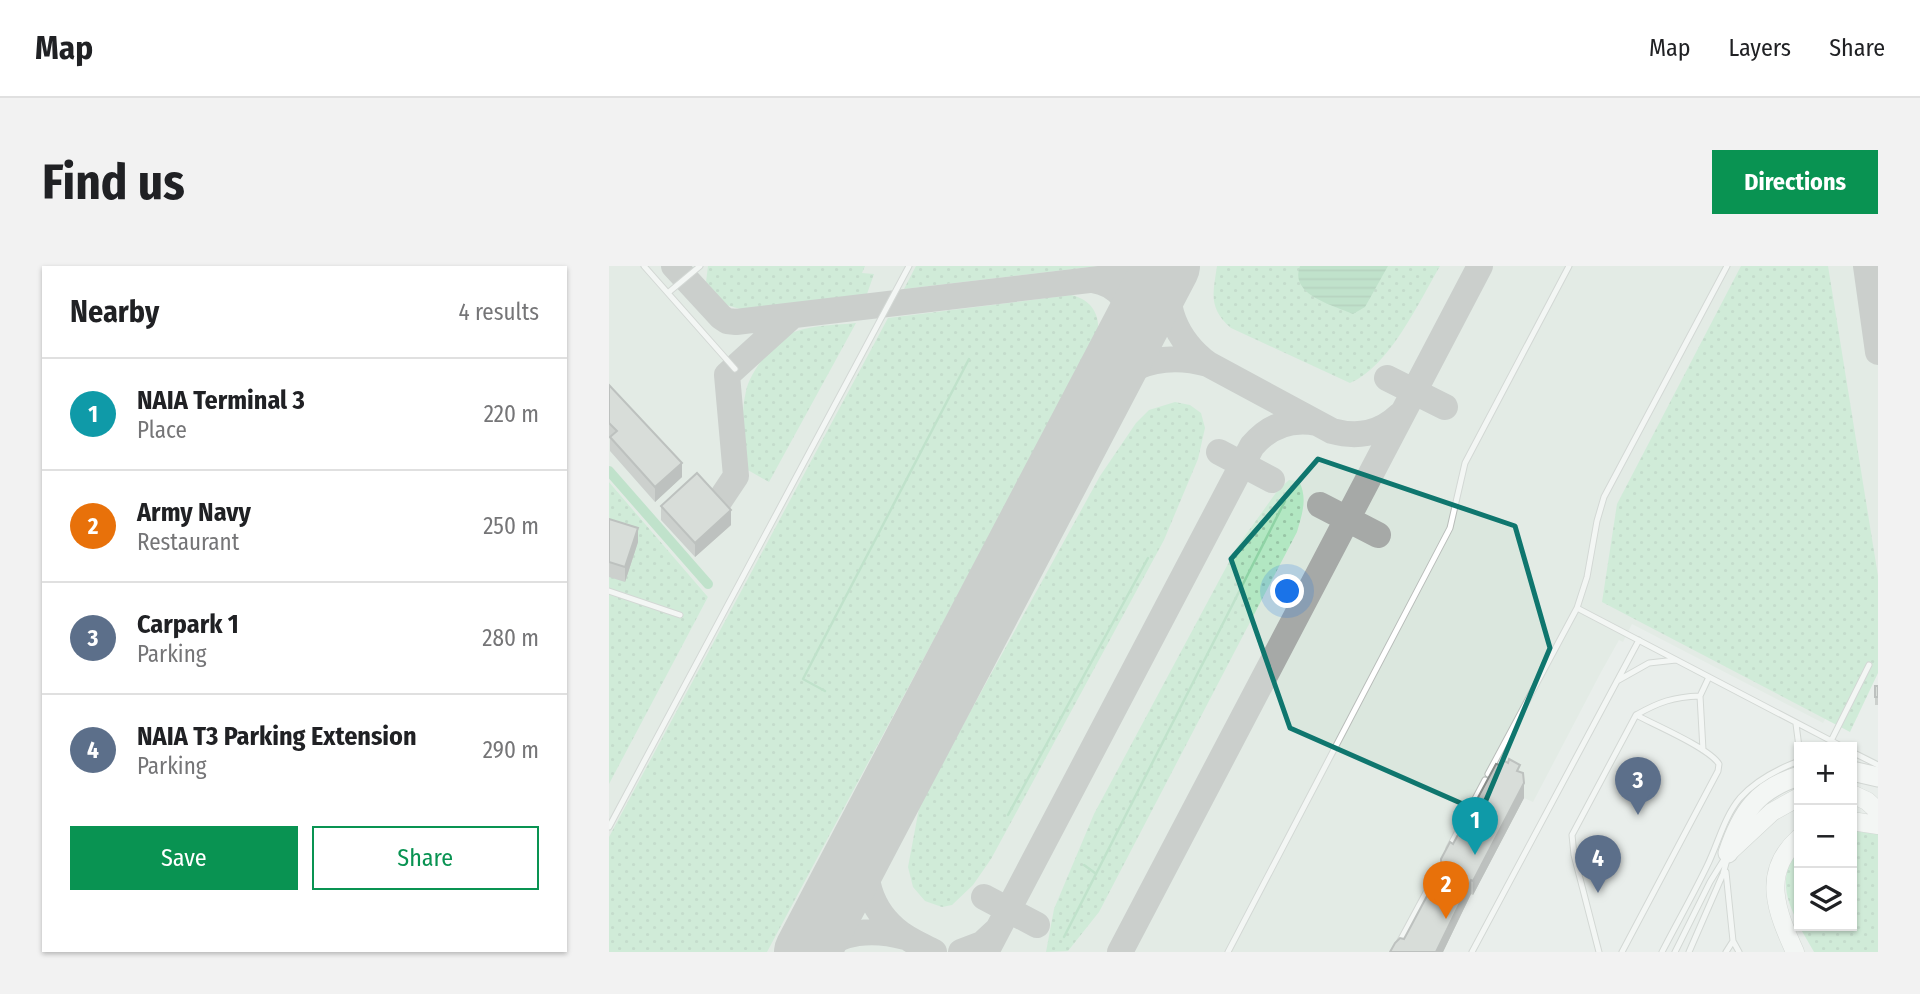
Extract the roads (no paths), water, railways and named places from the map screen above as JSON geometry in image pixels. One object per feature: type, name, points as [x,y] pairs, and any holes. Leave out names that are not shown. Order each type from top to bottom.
[{"type":"highway","points":[[1858,765],[1878,777]]},
{"type":"highway","points":[[1727,859],[1741,820],[1754,802],[1770,789],[1794,778]]},
{"type":"main road","points":[[1857,796],[1878,811]]},
{"type":"main road","points":[[1727,859],[1772,812],[1794,800]]},
{"type":"main road","points":[[1857,822],[1878,824]]},
{"type":"main road","points":[[1794,844],[1784,856],[1775,883],[1777,907],[1795,952]]},
{"type":"lane","points":[[645,266],[735,369]]},
{"type":"lane","points":[[669,292],[700,266]]},
{"type":"lane","points":[[609,827],[909,266]]},
{"type":"lane","points":[[1228,952],[1450,528],[1465,463],[1569,266]]},
{"type":"lane","points":[[1444,858],[1577,608],[1587,577],[1604,497],[1727,266]]},
{"type":"lane","points":[[609,591],[680,615]]},
{"type":"lane","points":[[1577,608],[1831,741],[1869,665]]},
{"type":"lane","points":[[1472,952],[1639,640]]},
{"type":"lane","points":[[1615,683],[1649,663],[1677,660]]},
{"type":"lane","points":[[1703,750],[1700,695],[1709,677]]},
{"type":"lane","points":[[1599,952],[1572,847],[1572,835],[1636,715],[1676,696],[1700,695]]},
{"type":"lane","points":[[1622,952],[1718,771],[1719,764],[1703,750],[1636,715]]},
{"type":"lane","points":[[1796,724],[1799,742]]},
{"type":"lane","points":[[1662,952],[1707,866],[1731,811],[1740,798],[1772,773],[1794,763]]},
{"type":"lane","points":[[1858,765],[1878,765]]},
{"type":"lane","points":[[1727,859],[1733,941],[1739,952]]},
{"type":"lane","points":[[1675,952],[1710,882],[1727,859]]},
{"type":"lane","points":[[1689,952],[1727,859]]},
{"type":"lane","points":[[1394,952],[1436,874]]},
{"type":"lane","points":[[1726,952],[1733,941]]},
{"type":"waterway","points":[[825,691],[803,679],[969,359]]},
{"type":"waterway","points":[[609,471],[708,584]]},
{"type":"waterway","points":[[1064,937],[1285,501]]},
{"type":"waterway","points":[[1008,815],[1148,558]]},
{"type":"waterway","points":[[1084,865],[1095,873]]},
{"type":"place","name":"Carpark 1","points":[[1638,815]]},
{"type":"place","name":"NAIA Terminal 3","points":[[1475,855]]},
{"type":"place","name":"NAIA T3 Parking Extension","points":[[1598,893]]},
{"type":"place","name":"Army Navy","points":[[1446,919]]}]
